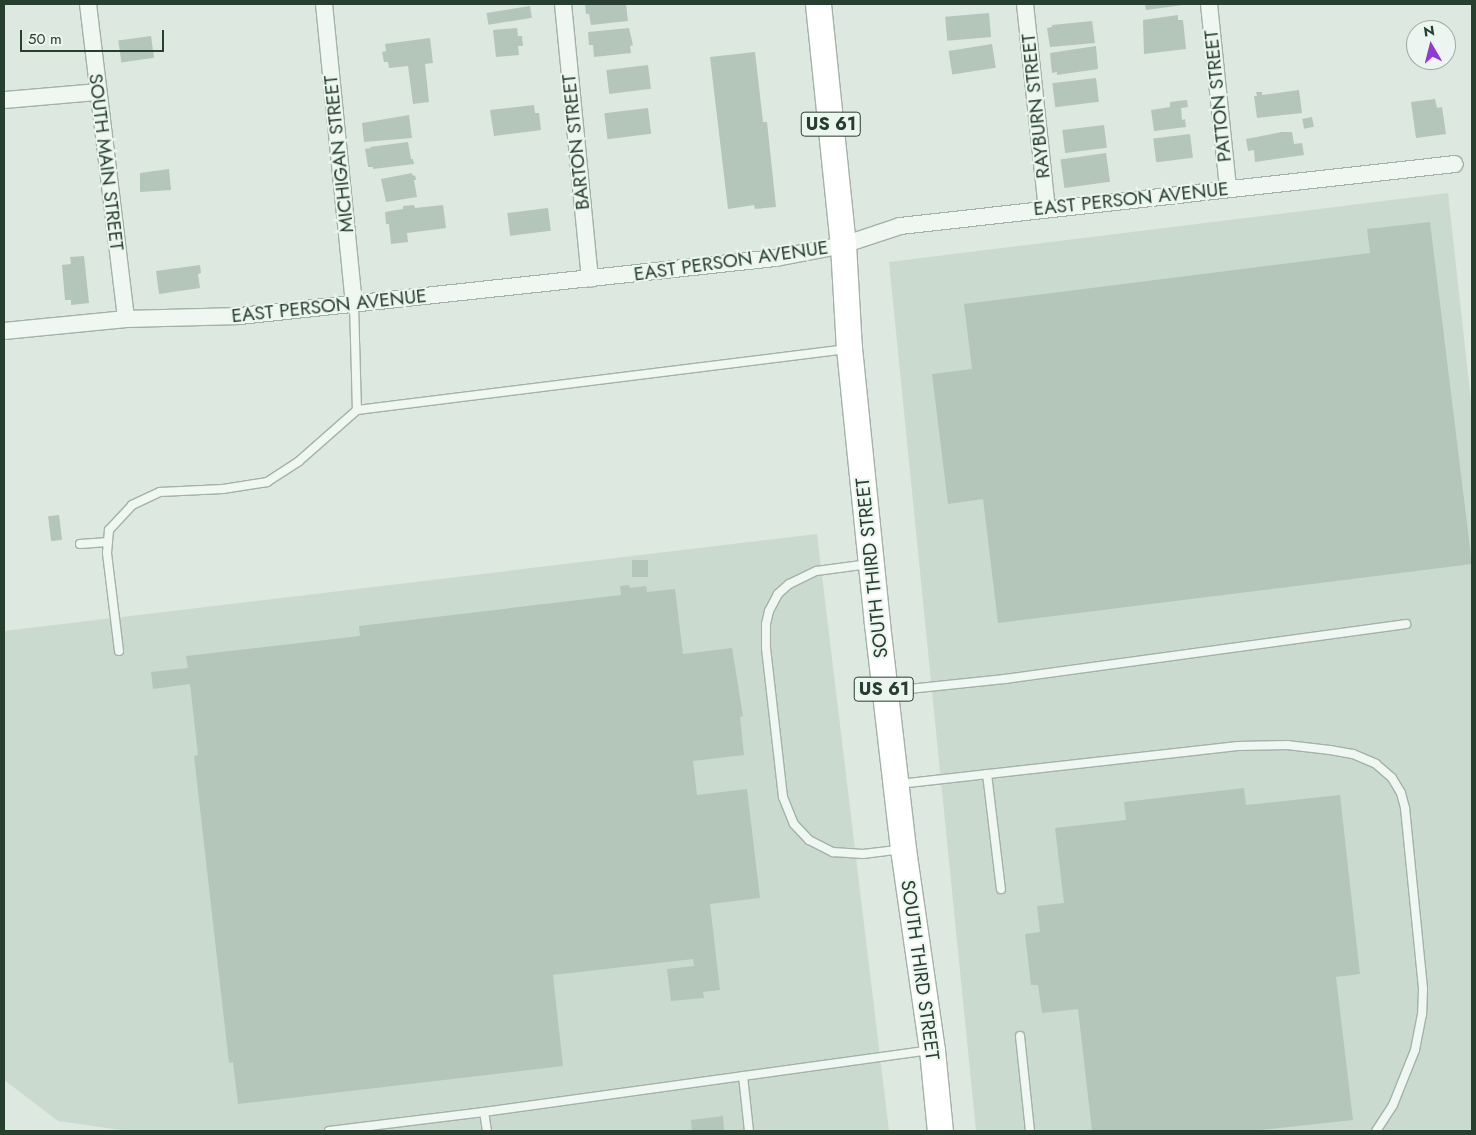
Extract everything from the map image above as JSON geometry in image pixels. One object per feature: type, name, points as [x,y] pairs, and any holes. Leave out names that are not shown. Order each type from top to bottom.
[{"type":"main road","name":"SOUTH THIRD STREET","points":[[818,4],[843,245],[850,348],[884,691],[903,849],[932,1050],[940,1131]]},
{"type":"street","name":"SOUTH MAIN STREET","points":[[88,4],[97,92],[126,319]]},
{"type":"street","name":"MICHIGAN STREET","points":[[324,4],[354,304]]},
{"type":"street","name":"BARTON STREET","points":[[563,4],[590,279]]},
{"type":"street","name":"RAYBURN STREET","points":[[1025,4],[1047,209]]},
{"type":"street","name":"PATTON STREET","points":[[1209,4],[1228,188]]},
{"type":"street","points":[[4,100],[97,92]]},
{"type":"street","name":"EAST PERSON AVENUE","points":[[4,331],[126,319],[240,316],[776,258],[843,245],[900,226],[1455,164]]},
{"type":"lane","points":[[354,304],[357,410]]},
{"type":"lane","points":[[119,651],[110,582],[109,530],[132,505],[160,492],[223,489],[267,482],[299,460],[357,410],[850,348]]},
{"type":"lane","points":[[80,544],[108,542]]},
{"type":"lane","points":[[871,564],[816,571],[788,584],[778,594],[769,611],[766,624],[766,648],[783,797],[794,824],[809,840],[833,852],[863,854],[903,849]]},
{"type":"lane","points":[[884,691],[1014,678],[1406,624]]},
{"type":"lane","points":[[896,784],[1238,746],[1287,745],[1352,754],[1376,764],[1392,778],[1401,793],[1405,808],[1423,990],[1422,1014],[1415,1050],[1393,1105],[1376,1131]]},
{"type":"lane","points":[[987,774],[1001,889]]},
{"type":"lane","points":[[1020,1036],[1030,1131]]},
{"type":"lane","points":[[329,1131],[484,1112],[932,1050]]},
{"type":"lane","points":[[743,1076],[749,1131]]},
{"type":"lane","points":[[484,1112],[487,1131]]},
{"type":"shaded area","points":[[1448,193],[1472,410],[1472,1131],[976,1131],[889,262]]},
{"type":"shaded area","points":[[817,534],[889,1131],[128,1131],[58,1121],[4,1080],[4,631]]},
{"type":"building","points":[[585,4],[626,4],[628,21],[591,25],[589,14],[586,14]]},
{"type":"building","points":[[1145,4],[1183,4],[1183,5],[1146,10]]},
{"type":"building","points":[[530,6],[532,18],[488,25],[487,13]]},
{"type":"building","points":[[989,13],[991,37],[947,41],[945,17]]},
{"type":"building","points":[[1178,15],[1178,20],[1183,20],[1186,49],[1144,54],[1143,20]]},
{"type":"building","points":[[1092,21],[1095,43],[1050,47],[1047,28],[1052,27],[1052,25]]},
{"type":"building","points":[[517,28],[518,36],[522,36],[523,46],[518,46],[519,55],[496,57],[493,30]]},
{"type":"building","points":[[629,28],[633,45],[630,46],[631,53],[594,57],[593,45],[589,45],[588,32]]},
{"type":"building","points":[[151,36],[154,58],[121,62],[118,41]]},
{"type":"building","points":[[430,38],[433,63],[425,64],[429,102],[413,104],[408,66],[389,68],[388,62],[384,62],[382,52],[386,51],[385,44]]},
{"type":"building","points":[[992,44],[996,68],[952,75],[949,51]]},
{"type":"building","points":[[1096,46],[1098,69],[1057,75],[1057,72],[1052,73],[1050,53]]},
{"type":"building","points":[[755,52],[763,122],[767,122],[776,207],[755,209],[754,205],[728,209],[710,57]]},
{"type":"building","points":[[648,65],[651,89],[609,94],[606,70]]},
{"type":"building","points":[[1096,78],[1099,102],[1055,107],[1052,83]]},
{"type":"building","points":[[1299,90],[1302,113],[1257,118],[1254,96],[1257,96],[1256,92],[1262,92],[1262,95]]},
{"type":"building","points":[[1435,99],[1437,108],[1442,107],[1446,134],[1416,138],[1411,102]]},
{"type":"building","points":[[1187,100],[1188,107],[1181,108],[1182,120],[1185,119],[1186,127],[1154,131],[1151,110],[1170,107],[1170,102]]},
{"type":"building","points":[[534,105],[535,113],[539,113],[541,130],[494,136],[490,110]]},
{"type":"building","points":[[648,108],[651,134],[607,139],[604,113]]},
{"type":"building","points":[[409,115],[412,138],[364,142],[362,123]]},
{"type":"building","points":[[1312,117],[1314,127],[1304,129],[1302,119]]},
{"type":"building","points":[[1104,125],[1107,148],[1065,153],[1062,130]]},
{"type":"building","points":[[1282,132],[1292,132],[1294,144],[1302,143],[1304,155],[1255,162],[1254,150],[1248,151],[1246,139]]},
{"type":"building","points":[[1190,134],[1193,158],[1156,162],[1153,139]]},
{"type":"building","points":[[408,142],[411,159],[413,159],[414,164],[373,169],[373,167],[368,167],[365,149]]},
{"type":"building","points":[[1106,153],[1110,182],[1064,188],[1060,159]]},
{"type":"building","points":[[169,169],[171,190],[140,192],[140,173]]},
{"type":"building","points":[[412,173],[413,176],[415,175],[417,197],[386,202],[381,179]]},
{"type":"building","points":[[414,205],[415,208],[443,205],[446,228],[407,233],[408,242],[391,244],[389,224],[386,224],[385,212],[403,209],[403,206]]},
{"type":"building","points":[[548,208],[551,231],[510,236],[507,213]]},
{"type":"building","points":[[1430,222],[1472,564],[998,623],[983,499],[948,504],[932,374],[972,369],[964,304],[1370,253],[1367,229]]},
{"type":"building","points":[[84,256],[89,303],[71,305],[71,300],[65,300],[62,265],[71,264],[70,257]]},
{"type":"building","points":[[200,265],[201,273],[198,274],[200,288],[159,294],[156,271]]},
{"type":"building","points":[[59,515],[62,540],[51,541],[48,516]]},
{"type":"building","points":[[632,560],[648,560],[648,577],[632,577]]},
{"type":"building","points":[[629,585],[630,588],[646,586],[647,592],[675,589],[683,654],[732,648],[743,716],[740,717],[744,755],[693,761],[697,795],[747,789],[760,898],[710,904],[720,990],[703,992],[704,998],[671,1001],[667,969],[694,966],[693,959],[553,975],[563,1066],[238,1104],[233,1062],[229,1063],[194,756],[198,755],[190,684],[153,689],[151,672],[188,668],[186,656],[360,636],[359,626],[621,595],[620,586]]},
{"type":"building","points":[[1244,788],[1246,805],[1340,795],[1360,974],[1336,977],[1353,1120],[1252,1131],[1092,1131],[1078,1009],[1042,1013],[1038,985],[1031,985],[1025,934],[1040,932],[1037,906],[1064,903],[1055,828],[1126,820],[1124,802]]},
{"type":"building","points":[[723,1116],[724,1131],[692,1131],[691,1120]]}]
